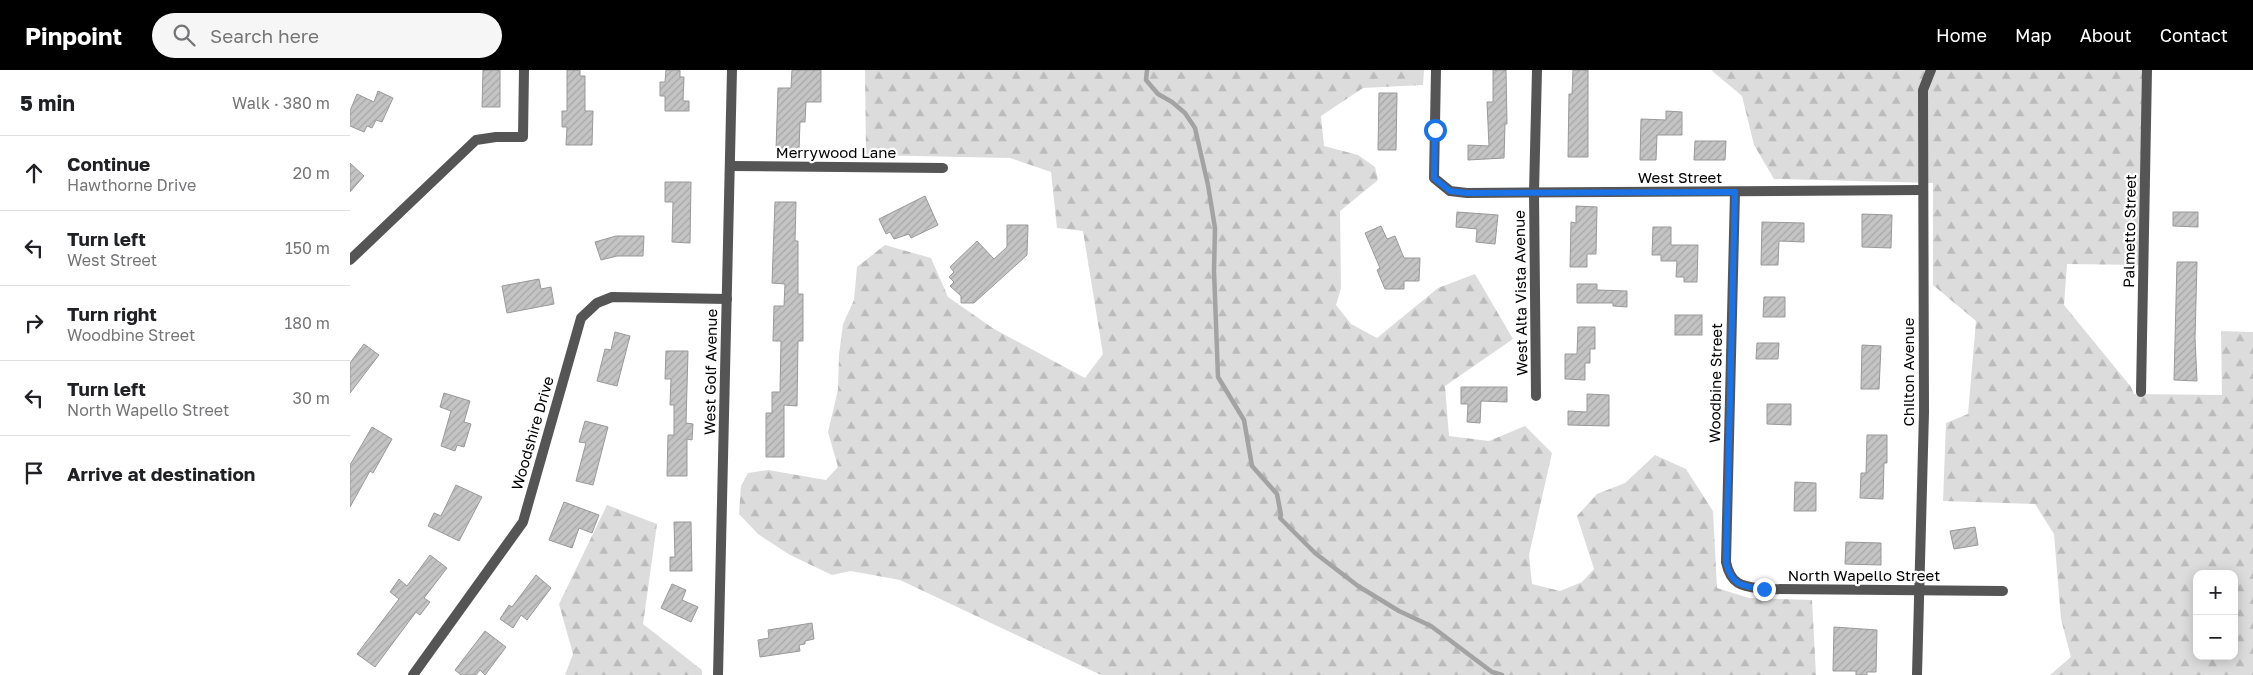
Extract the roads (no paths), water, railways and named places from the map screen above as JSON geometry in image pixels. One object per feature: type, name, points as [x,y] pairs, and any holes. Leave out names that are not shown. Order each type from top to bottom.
[{"type":"street","points":[[350,260],[476,140],[496,136],[523,137],[524,70]]},
{"type":"street","name":"West Golf Avenue","points":[[718,675],[732,70]]},
{"type":"street","name":"West Street","points":[[1436,70],[1434,178],[1450,191],[1467,193],[1922,190]]},
{"type":"street","name":"West Alta Vista Avenue","points":[[1536,396],[1534,192],[1537,70]]},
{"type":"street","name":"Chilton Avenue","points":[[1918,675],[1924,412],[1923,90],[1931,70]]},
{"type":"street","name":"Palmetto Street","points":[[2141,392],[2147,70]]},
{"type":"street","name":"Merrywood Lane","points":[[730,166],[943,168]]},
{"type":"street","name":"Woodbine Street","points":[[1728,575],[1726,562],[1735,192]]},
{"type":"street","name":"Woodshire Drive","points":[[413,675],[523,522],[581,318],[597,303],[612,297],[727,299]]},
{"type":"street","name":"North Wapello Street","points":[[1728,575],[1742,586],[1764,589],[2003,590]]},
{"type":"waterway","points":[[1147,70],[1146,80],[1158,94],[1172,102],[1185,113],[1195,128],[1208,185],[1215,228],[1214,271],[1218,377],[1244,420],[1252,466],[1277,494],[1280,518],[1315,553],[1358,586],[1399,611],[1431,626],[1492,672],[1502,675]]}]
